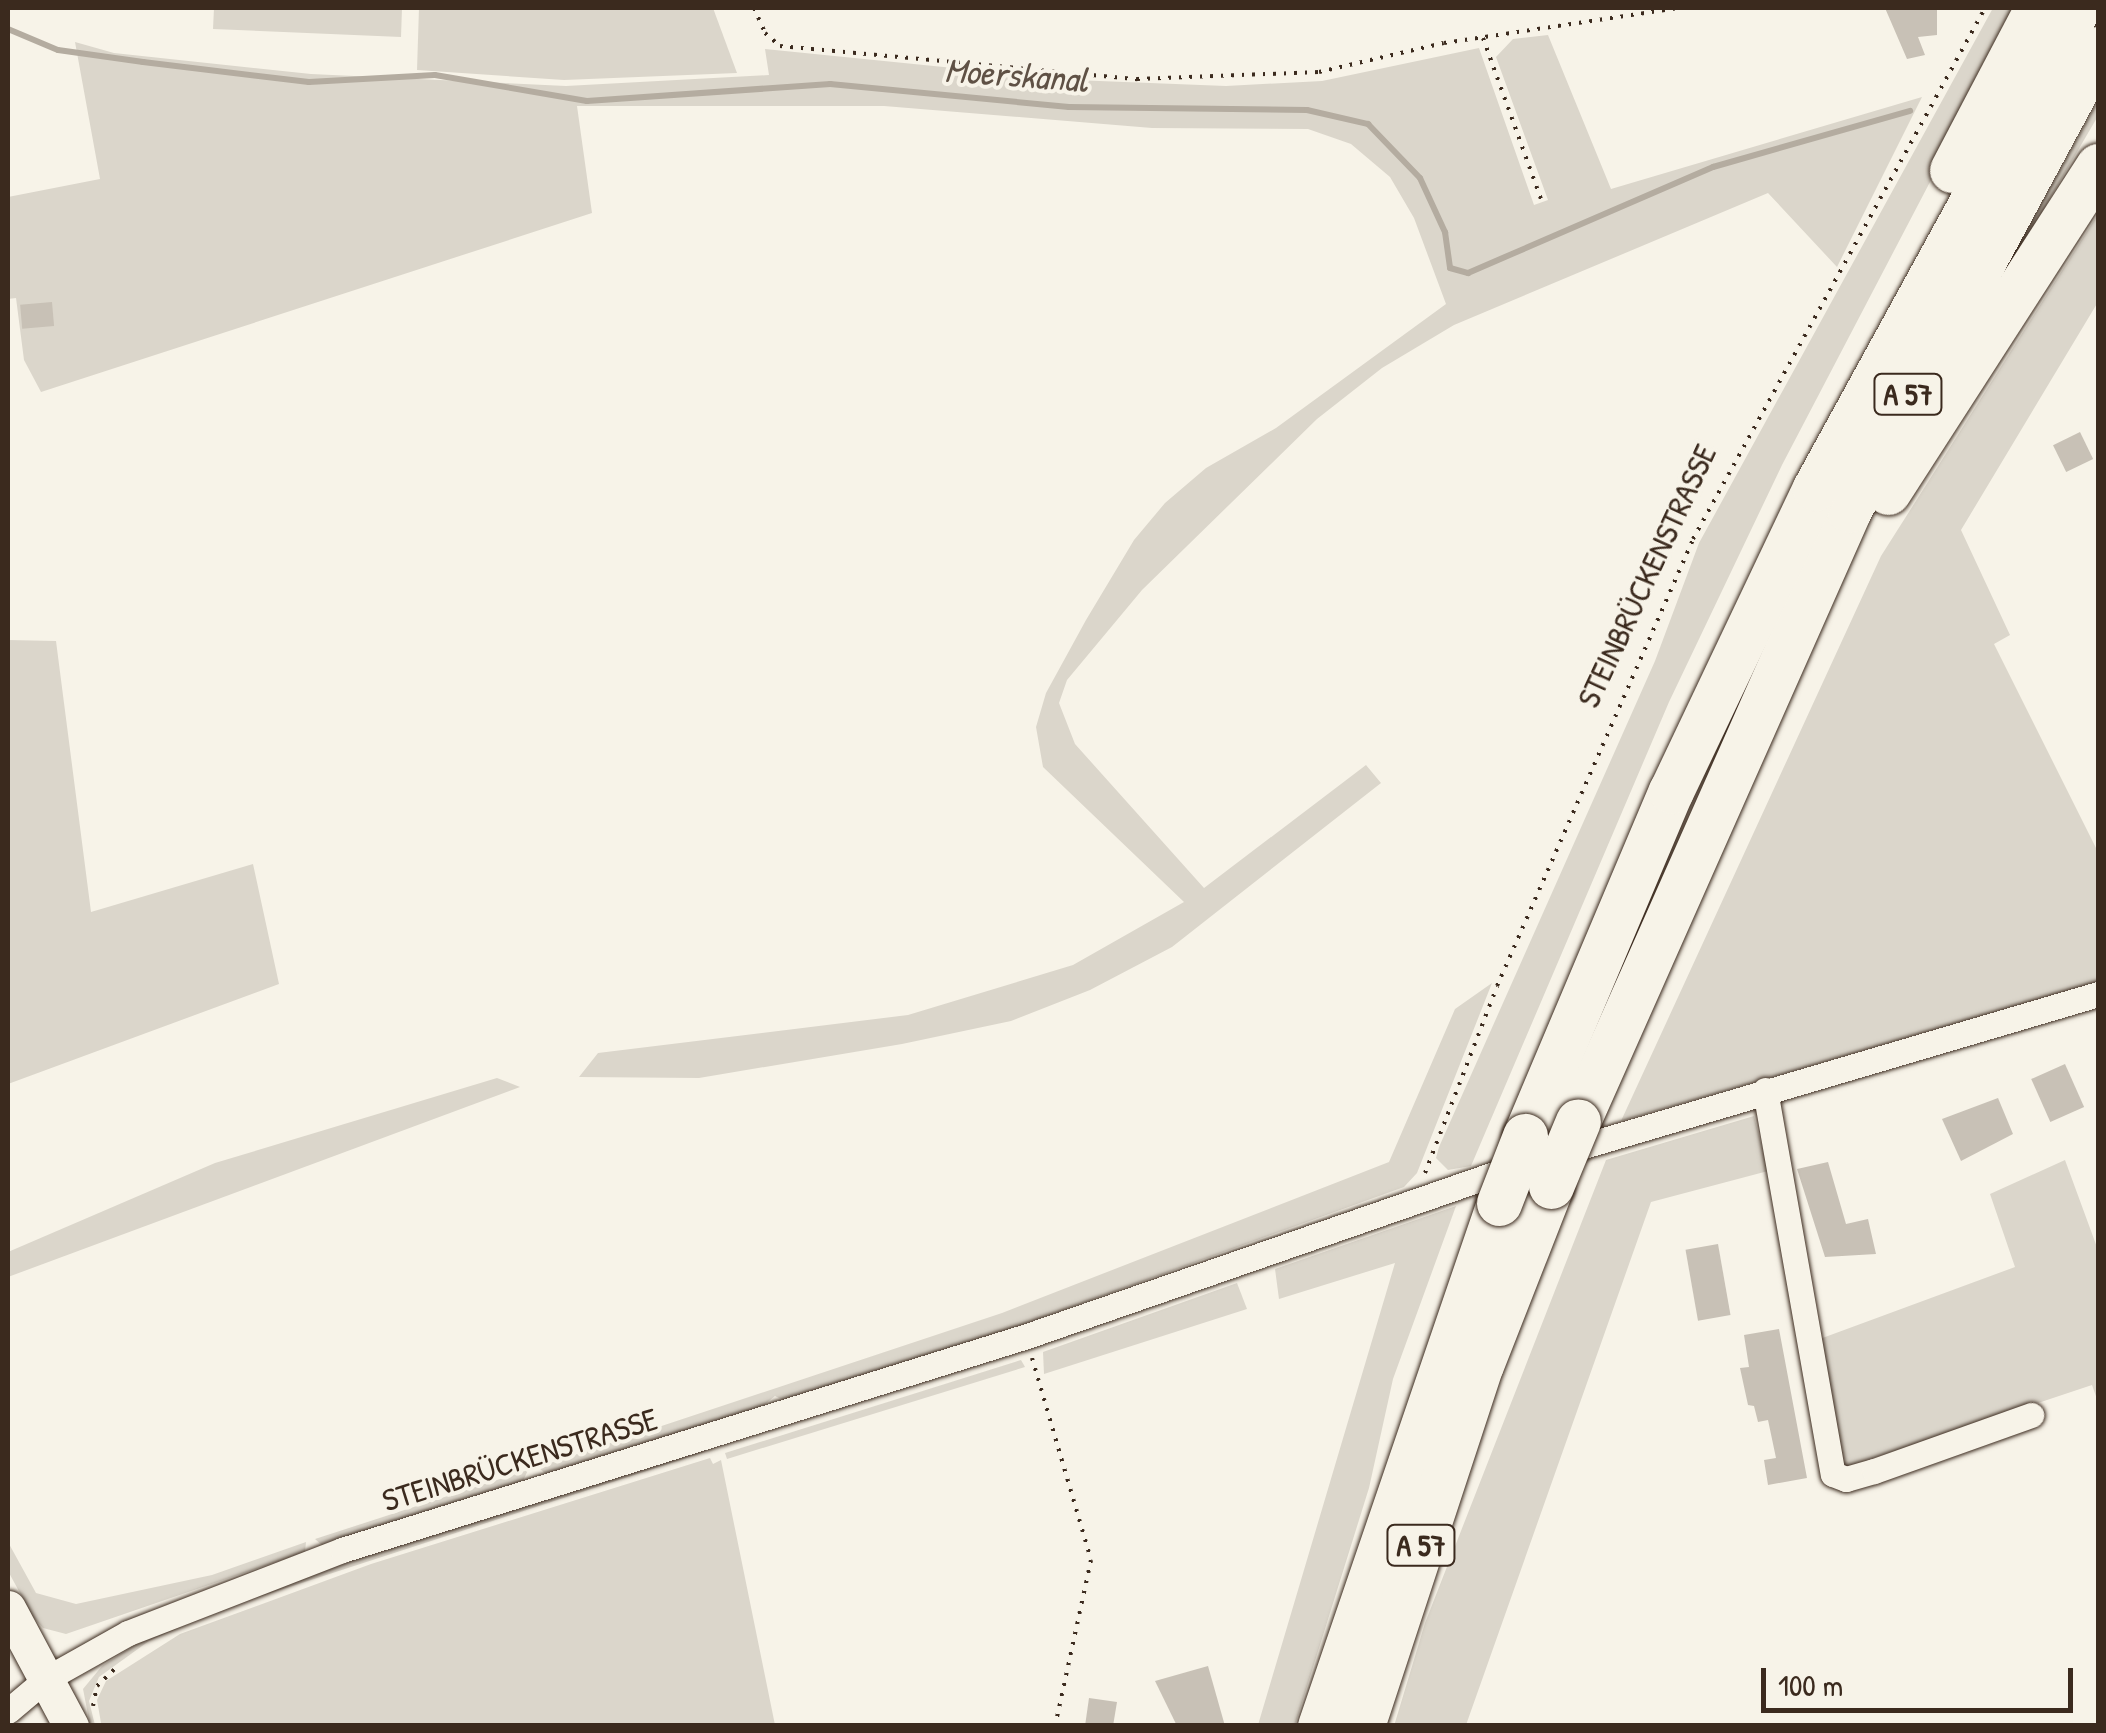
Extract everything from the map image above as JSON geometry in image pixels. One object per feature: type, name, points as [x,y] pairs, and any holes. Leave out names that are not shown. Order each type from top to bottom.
[{"type":"highway","points":[[1815,488],[1848,375],[2037,8]]},
{"type":"highway","name":"A 57","points":[[1320,1726],[1499,1203],[1671,791],[1815,488],[2078,8]]},
{"type":"highway","name":"A 57","points":[[1362,1726],[1481,1364],[1578,1121],[1849,510],[2098,49]]},
{"type":"highway","points":[[2006,302],[2098,133]]},
{"type":"highway","points":[[1741,750],[1775,701],[1847,561],[2006,302],[2098,166]]},
{"type":"main road","points":[[8,1608],[71,1726]]},
{"type":"street","name":"STEINBRÜCKENSTRASSE","points":[[8,1711],[46,1680],[128,1633],[342,1550],[1026,1336],[1419,1196],[2098,994]]},
{"type":"street","points":[[1765,1090],[1832,1474],[1846,1479],[2031,1415]]},
{"type":"path","points":[[754,8],[765,33],[780,46],[1137,80],[1319,72],[1483,38],[1678,8]]},
{"type":"path","name":"STEINBRÜCKENSTRASSE","points":[[1419,1196],[1497,986],[1693,539],[1985,8]]},
{"type":"path","points":[[1483,38],[1541,199]]},
{"type":"path","points":[[1026,1336],[1091,1560],[1055,1726]]},
{"type":"shaded area","points":[[214,8],[402,8],[401,37],[213,29]]},
{"type":"shaded area","points":[[419,8],[713,8],[737,73],[564,80],[417,70]]},
{"type":"shaded area","points":[[1993,8],[2021,8],[1782,465],[1669,702],[1471,1166],[1448,1170],[1436,1158],[1439,1147],[1655,661],[1699,543]]},
{"type":"shaded area","points":[[1548,35],[1611,189],[1922,97],[1837,267],[1768,193],[1454,325],[1382,368],[1317,419],[1142,590],[1067,680],[1059,703],[1075,744],[1204,888],[1366,765],[1381,783],[1172,947],[1090,990],[1011,1021],[902,1044],[699,1078],[579,1077],[598,1053],[908,1015],[1073,965],[1184,902],[1043,767],[1036,727],[1046,693],[1086,620],[1134,540],[1165,503],[1206,468],[1276,428],[1446,304],[1414,218],[1390,177],[1351,144],[1308,129],[1152,128],[884,106],[577,106],[592,213],[41,392],[24,360],[16,298],[8,299],[8,197],[100,179],[75,42],[114,53],[311,74],[566,86],[769,75],[765,49],[1074,80],[1226,86],[1322,81],[1479,48],[1534,205],[1548,200],[1496,57],[1513,39]]},
{"type":"shaded area","points":[[2098,101],[2098,116],[1966,342],[2023,237]]},
{"type":"shaded area","points":[[2098,214],[2098,302],[1961,530],[2010,635],[1994,644],[2098,852],[2098,982],[1621,1121],[1881,556]]},
{"type":"shaded area","points":[[8,640],[56,641],[91,912],[253,864],[279,984],[8,1084]]},
{"type":"shaded area","points":[[1492,983],[1417,1173],[1404,1187],[1013,1328],[785,1401],[775,1396],[759,1409],[548,1476],[538,1467],[1002,1313],[1389,1162],[1455,1009]]},
{"type":"shaded area","points":[[497,1078],[520,1087],[8,1277],[8,1252],[215,1163]]},
{"type":"shaded area","points":[[1754,1116],[1768,1171],[1651,1202],[1466,1725],[1394,1726],[1425,1623],[1606,1160]]},
{"type":"shaded area","points":[[2065,1160],[2098,1250],[2098,1402],[2092,1385],[1843,1468],[1817,1340],[2015,1267],[1990,1194]]},
{"type":"shaded area","points":[[1456,1206],[1393,1379],[1369,1488],[1295,1725],[1258,1725],[1395,1263],[1279,1299],[1275,1269]]},
{"type":"shaded area","points":[[1237,1283],[1247,1309],[1044,1374],[1043,1352]]},
{"type":"shaded area","points":[[1021,1360],[1025,1367],[727,1459],[725,1453]]},
{"type":"shaded area","points":[[701,1448],[705,1452],[237,1604],[340,1560]]},
{"type":"shaded area","points":[[710,1458],[713,1464],[721,1460],[775,1725],[101,1723],[97,1700],[106,1681],[180,1634],[371,1564]]},
{"type":"shaded area","points":[[528,1470],[522,1483],[323,1546],[315,1539]]},
{"type":"shaded area","points":[[8,1542],[36,1593],[76,1604],[212,1575],[306,1542],[305,1552],[66,1634],[43,1628],[33,1617],[8,1571]]},
{"type":"shaded area","points":[[218,1610],[149,1641],[99,1677],[89,1701],[95,1725],[90,1725],[83,1689],[102,1666],[158,1630]]},
{"type":"building","points":[[1885,8],[1937,8],[1937,35],[1918,37],[1925,55],[1907,59]]},
{"type":"building","points":[[52,302],[54,326],[22,329],[20,305]]},
{"type":"building","points":[[2080,432],[2093,459],[2066,472],[2053,445]]},
{"type":"building","points":[[2065,1064],[2084,1107],[2050,1122],[2031,1079]]},
{"type":"building","points":[[1998,1098],[2013,1134],[1961,1161],[1942,1119]]},
{"type":"building","points":[[1828,1162],[1846,1224],[1868,1219],[1876,1254],[1825,1257],[1797,1169]]},
{"type":"building","points":[[1718,1244],[1731,1315],[1698,1321],[1686,1250]]},
{"type":"building","points":[[1779,1329],[1807,1478],[1768,1485],[1764,1460],[1776,1458],[1768,1420],[1758,1422],[1754,1406],[1748,1405],[1740,1368],[1749,1367],[1744,1335]]},
{"type":"building","points":[[1208,1666],[1225,1726],[1177,1726],[1155,1681]]},
{"type":"building","points":[[1089,1698],[1117,1702],[1113,1726],[1085,1726]]},
{"type":"waterway","name":"Moerskanal","points":[[8,29],[58,50],[143,62],[309,82],[435,75],[587,101],[830,84],[1069,107],[1307,110],[1368,124],[1420,178],[1445,232],[1450,268],[1468,273],[1713,167],[1910,111]]}]
